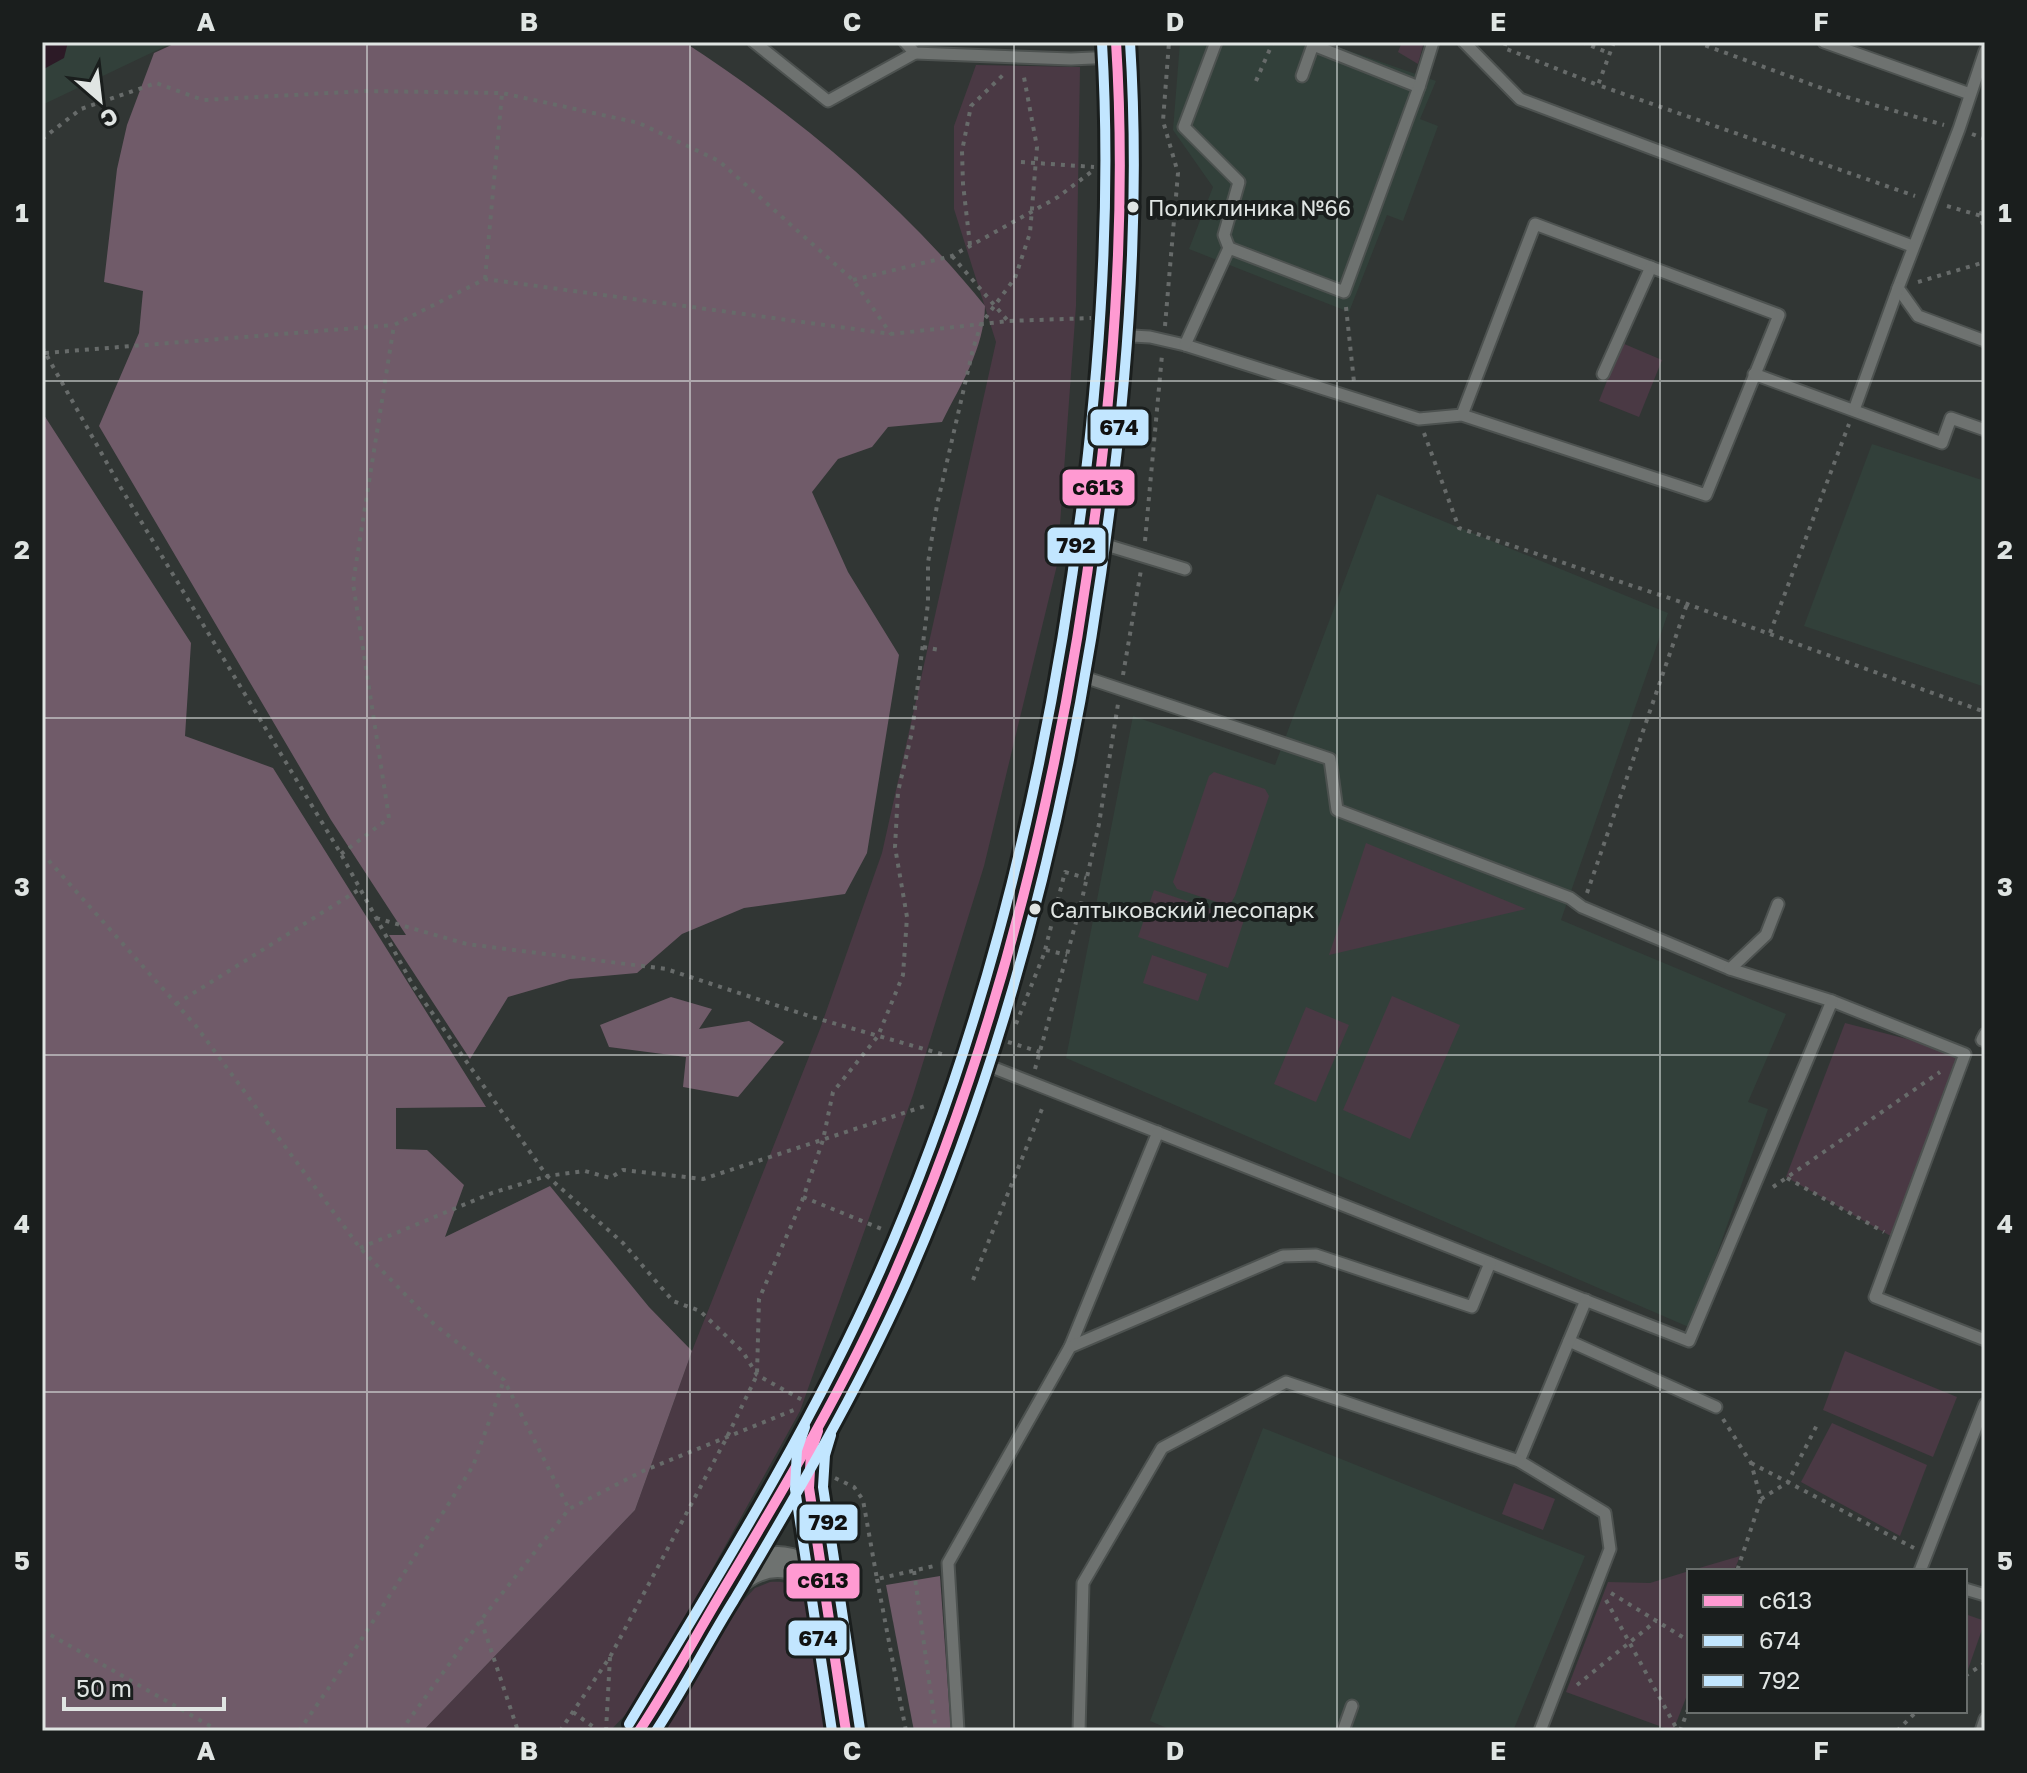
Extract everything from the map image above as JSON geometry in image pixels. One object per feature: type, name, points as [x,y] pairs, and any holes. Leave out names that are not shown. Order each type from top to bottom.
[{"type":"street","points":[[645,1724],[822,1419],[887,1290],[913,1229],[972,1062],[1033,864],[1071,673],[1093,541],[1104,326],[1118,274],[1116,50]]},
{"type":"street","points":[[822,1419],[811,1452],[809,1488],[846,1731]]},
{"type":"street","points":[[723,1590],[756,1566],[777,1562],[799,1567],[820,1588],[831,1627]]},
{"type":"lane","points":[[754,42],[828,101],[915,53],[1020,57],[1116,50]]},
{"type":"lane","points":[[905,42],[915,53]]},
{"type":"lane","points":[[1185,345],[1229,248],[1224,235],[1239,182],[1184,127],[1216,42]]},
{"type":"lane","points":[[1229,248],[1344,292],[1433,42]]},
{"type":"lane","points":[[1464,42],[1520,99],[1912,246]]},
{"type":"lane","points":[[1824,42],[1970,94]]},
{"type":"lane","points":[[1302,76],[1309,44],[1419,87]]},
{"type":"lane","points":[[1854,410],[1985,51]]},
{"type":"lane","points":[[1104,326],[1185,345],[1419,419],[1462,415],[1706,495],[1779,315],[1535,224],[1462,415]]},
{"type":"lane","points":[[1603,374],[1651,267]]},
{"type":"lane","points":[[1898,288],[1918,316],[1985,341]]},
{"type":"lane","points":[[1754,374],[1942,443],[1951,418],[1985,430]]},
{"type":"lane","points":[[1093,541],[1185,569]]},
{"type":"lane","points":[[1071,673],[1330,759],[1337,810],[1570,898],[1582,907],[1730,969],[1832,1001],[1965,1054],[1875,1297],[1985,1340]]},
{"type":"lane","points":[[1730,969],[1766,935],[1778,904]]},
{"type":"lane","points":[[972,1062],[1689,1341],[1832,1001]]},
{"type":"lane","points":[[1985,1034],[1982,1040],[1985,1041]]},
{"type":"lane","points":[[958,1731],[948,1563],[1070,1347],[1158,1132]]},
{"type":"lane","points":[[1070,1347],[1283,1256],[1316,1255],[1472,1307],[1490,1263]]},
{"type":"lane","points":[[1519,1461],[1586,1300]]},
{"type":"lane","points":[[1569,1341],[1716,1407]]},
{"type":"lane","points":[[1079,1731],[1083,1583],[1162,1448],[1286,1382],[1519,1461],[1605,1513],[1610,1549],[1540,1731]]},
{"type":"lane","points":[[1921,1569],[1985,1404]]},
{"type":"lane","points":[[1343,1731],[1352,1706]]},
{"type":"lane","points":[[1981,1731],[1985,1719]]},
{"type":"path","points":[[1256,81],[1273,42]]},
{"type":"path","points":[[1506,42],[1504,48],[1598,85],[1929,201],[1983,216]]},
{"type":"path","points":[[1582,42],[1610,54]]},
{"type":"path","points":[[1598,85],[1614,42]]},
{"type":"path","points":[[1696,42],[1843,96],[1959,129]]},
{"type":"path","points":[[560,1731],[610,1657],[757,1375],[759,1299],[803,1197],[823,1140],[833,1092],[878,1036],[903,975],[907,917],[895,847],[898,792],[912,732],[928,603],[928,563],[937,505],[981,324],[1015,278],[1030,233],[1037,147],[1020,57]]},
{"type":"path","points":[[970,246],[962,151],[971,106],[1020,57]]},
{"type":"path","points":[[42,139],[81,109],[156,83],[203,100],[365,91],[502,93],[639,123],[719,161],[853,280],[891,334]]},
{"type":"path","points":[[485,279],[502,93]]},
{"type":"path","points":[[853,280],[952,256],[1058,197],[1097,167],[1021,162]]},
{"type":"path","points":[[1985,202],[1985,230]]},
{"type":"path","points":[[952,256],[1009,321]]},
{"type":"path","points":[[1898,288],[1985,262]]},
{"type":"path","points":[[401,1731],[481,1620],[569,1509],[643,1471],[808,1404],[757,1375],[743,1352],[700,1311],[673,1301],[623,1243],[547,1176],[414,987],[341,854],[121,488],[44,350],[394,325],[485,279],[891,334],[1009,321],[1104,326]]},
{"type":"path","points":[[1344,292],[1356,400]]},
{"type":"path","points":[[341,854],[389,818],[353,583],[394,325]]},
{"type":"path","points":[[1770,634],[1854,410]]},
{"type":"path","points":[[1419,419],[1459,528],[1687,604],[1985,712]]},
{"type":"path","points":[[1582,907],[1687,604]]},
{"type":"path","points":[[923,647],[940,650]]},
{"type":"path","points":[[42,853],[196,1026],[360,1248],[434,1324],[504,1380],[569,1509]]},
{"type":"path","points":[[1014,1027],[1045,949],[1065,872],[1087,878]]},
{"type":"path","points":[[176,1004],[360,889]]},
{"type":"path","points":[[376,918],[467,944],[666,969],[812,1017],[972,1062],[1008,1042],[1040,1052]]},
{"type":"path","points":[[1045,949],[1067,955]]},
{"type":"path","points":[[1746,1205],[1965,1054]]},
{"type":"path","points":[[973,1280],[1050,1090]]},
{"type":"path","points":[[360,1248],[492,1193],[547,1176],[585,1171],[610,1178],[623,1170],[703,1179],[928,1105]]},
{"type":"path","points":[[1786,1177],[1896,1239]]},
{"type":"path","points":[[803,1197],[882,1229]]},
{"type":"path","points":[[299,1731],[473,1466],[504,1380]]},
{"type":"path","points":[[1716,1407],[1751,1463],[1761,1499],[1738,1569]]},
{"type":"path","points":[[1761,1499],[1788,1482],[1818,1423]]},
{"type":"path","points":[[1751,1463],[1916,1549]]},
{"type":"path","points":[[832,1477],[854,1487],[863,1500],[906,1731]]},
{"type":"path","points":[[877,1579],[948,1563]]},
{"type":"path","points":[[914,1571],[936,1731]]},
{"type":"path","points":[[1598,1586],[1687,1640]]},
{"type":"path","points":[[1598,1586],[1679,1731]]},
{"type":"path","points":[[481,1620],[518,1731]]},
{"type":"path","points":[[1549,1707],[1656,1621]]},
{"type":"path","points":[[42,1630],[219,1731]]},
{"type":"path","points":[[606,1731],[610,1657]]},
{"type":"path","points":[[1967,1675],[1985,1663]]},
{"type":"path","points":[[573,1712],[599,1731]]},
{"type":"path","points":[[1679,1731],[1687,1712]]},
{"type":"path","points":[[1897,1731],[1915,1713]]},
{"type":"shaded area","points":[[42,42],[174,42],[42,105]]},
{"type":"shaded area","points":[[42,42],[68,42],[64,58],[42,70]]},
{"type":"shaded area","points":[[178,42],[684,42],[766,99],[845,162],[919,231],[985,306],[976,352],[942,422],[888,427],[872,447],[838,459],[812,492],[848,572],[899,655],[867,853],[845,894],[744,908],[682,934],[637,973],[570,979],[508,997],[470,1059],[389,935],[406,935],[331,820],[99,426],[139,333],[143,291],[104,282],[117,169],[127,125],[154,53]]},
{"type":"shaded area","name":"Поликлиника №66","points":[[1180,42],[1323,42],[1436,81],[1420,119],[1438,126],[1403,221],[1387,215],[1349,312],[1189,249],[1213,187],[1173,130]]},
{"type":"shaded area","points":[[1402,42],[1424,42],[1418,64],[1398,52]]},
{"type":"shaded area","points":[[976,65],[1080,67],[1076,306],[1057,565],[984,866],[913,1095],[800,1411],[674,1638],[627,1713],[610,1731],[423,1731],[635,1510],[692,1351],[820,1029],[882,853],[996,342],[954,209],[954,126]]},
{"type":"shaded area","points":[[1622,343],[1662,360],[1639,417],[1599,401]]},
{"type":"shaded area","points":[[42,412],[191,643],[185,736],[273,768],[486,1107],[396,1108],[396,1149],[427,1150],[464,1185],[445,1237],[550,1186],[649,1307],[692,1351],[635,1510],[423,1731],[42,1731]]},
{"type":"shaded area","points":[[1872,444],[1985,481],[1985,687],[1804,626]]},
{"type":"shaded area","points":[[1377,494],[1668,613],[1561,920],[1786,1014],[1748,1102],[1768,1109],[1691,1328],[1066,1058],[1133,716],[1275,765]]},
{"type":"shaded area","points":[[1214,772],[1265,789],[1269,796],[1229,906],[1177,889],[1173,882],[1209,776]]},
{"type":"shaded area","points":[[1366,843],[1526,909],[1329,955]]},
{"type":"shaded area","points":[[1154,890],[1244,920],[1228,968],[1138,937]]},
{"type":"shaded area","points":[[1152,955],[1207,974],[1198,1001],[1143,983]]},
{"type":"shaded area","points":[[1392,996],[1460,1025],[1410,1139],[1343,1110]]},
{"type":"shaded area","points":[[671,997],[712,1009],[699,1029],[749,1021],[784,1042],[738,1097],[683,1087],[686,1057],[609,1047],[600,1025]]},
{"type":"shaded area","points":[[1306,1007],[1349,1025],[1316,1102],[1274,1084]]},
{"type":"shaded area","points":[[1845,1023],[1965,1054],[1896,1239],[1786,1177]]},
{"type":"shaded area","points":[[1845,1351],[1957,1397],[1933,1457],[1823,1410]]},
{"type":"shaded area","points":[[1832,1423],[1927,1465],[1900,1536],[1801,1482]]},
{"type":"shaded area","points":[[1263,1428],[1585,1556],[1513,1731],[1174,1731],[1150,1721]]},
{"type":"shaded area","points":[[1514,1483],[1555,1499],[1543,1530],[1502,1514]]},
{"type":"shaded area","points":[[1740,1556],[1735,1569],[1696,1569]]},
{"type":"shaded area","points":[[1687,1572],[1687,1695],[1673,1731],[1566,1692],[1608,1582],[1650,1583]]},
{"type":"shaded area","points":[[940,1576],[951,1731],[914,1731],[886,1585]]},
{"type":"shaded area","points":[[770,1582],[793,1586],[805,1602],[818,1658],[827,1731],[663,1731],[741,1603],[755,1588]]},
{"type":"shaded area","points":[[1967,1615],[1985,1621],[1967,1672]]},
{"type":"transit line","name":"с613","points":[[639,1731],[790,1477],[874,1318],[931,1185],[996,996],[1045,803],[1082,607],[1096,508],[1109,392],[1117,275],[1120,158],[1116,42]]},
{"type":"transit line","name":"674","points":[[656,1731],[802,1484],[886,1326],[944,1192],[1009,1001],[1059,806],[1079,707],[1110,507],[1123,391],[1131,275],[1134,158],[1130,42]]},
{"type":"transit line","name":"792","points":[[629,1724],[762,1501],[853,1330],[919,1177],[954,1082],[984,985],[1034,789],[1054,689],[1084,488],[1096,377],[1103,266],[1106,155],[1102,43]]},
{"type":"transit line","name":"674","points":[[805,1427],[797,1450],[795,1489],[832,1731]]},
{"type":"transit line","name":"с613","points":[[818,1431],[811,1452],[809,1488],[846,1731]]},
{"type":"transit line","name":"792","points":[[831,1435],[825,1455],[823,1487],[860,1729]]},
{"type":"place","name":"Поликлиника №66","points":[[1133,207]]},
{"type":"place","name":"Салтыковский лесопарк","points":[[1035,909]]}]
